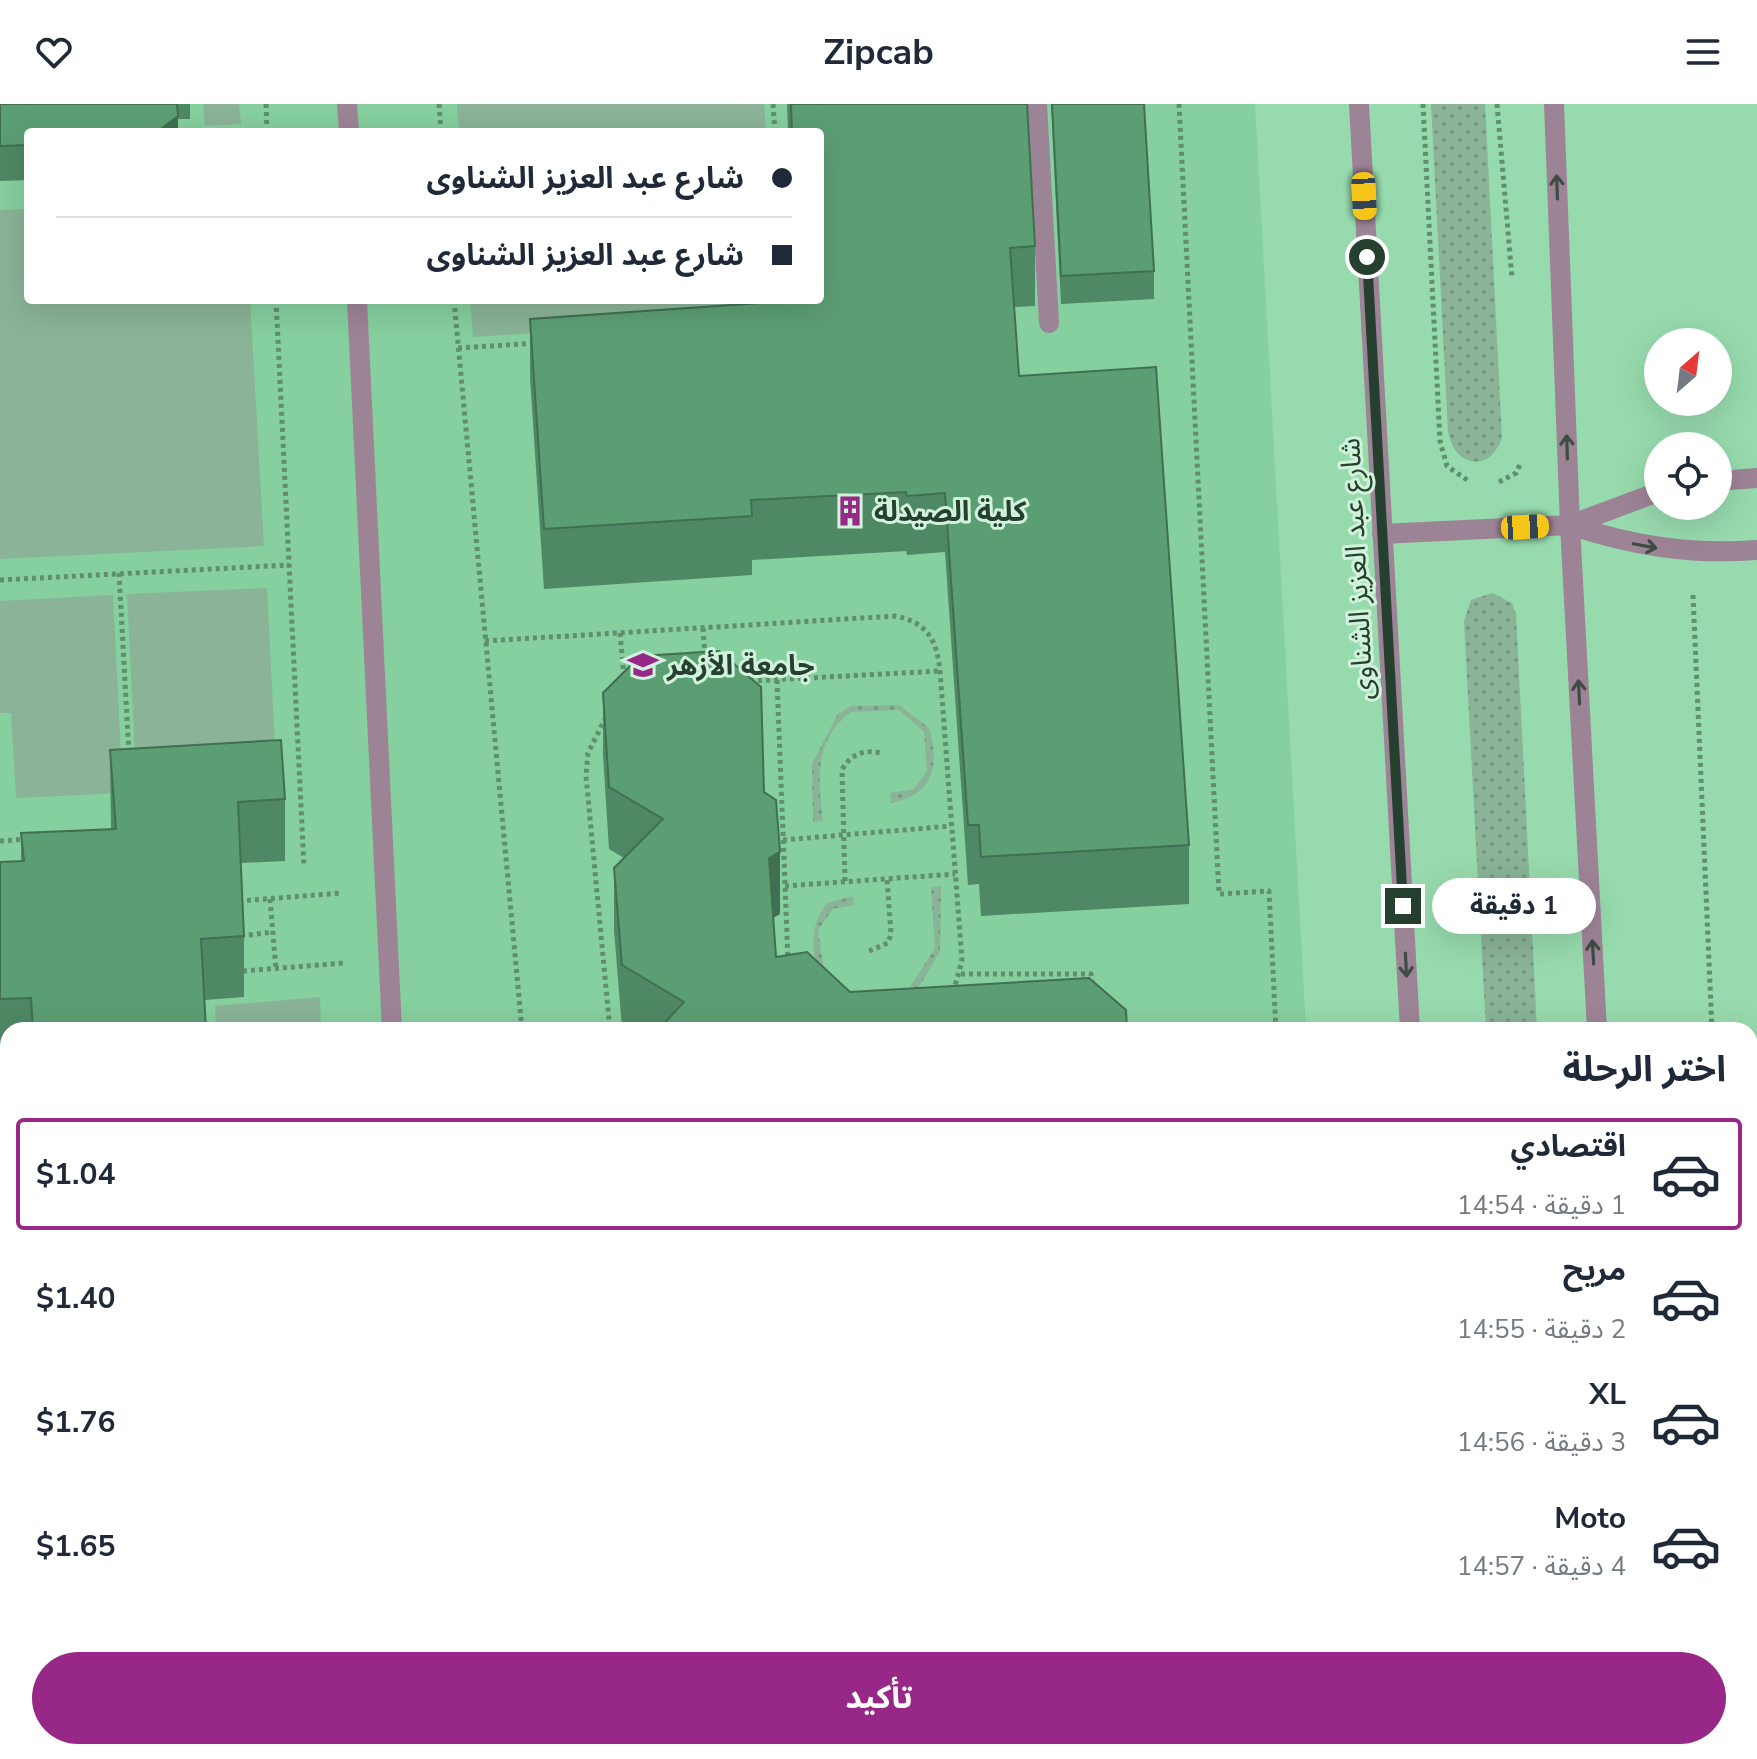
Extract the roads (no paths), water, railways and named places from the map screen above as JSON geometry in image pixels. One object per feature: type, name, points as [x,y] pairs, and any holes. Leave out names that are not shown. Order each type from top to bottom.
[{"type":"street","points":[[347,104],[349,128]]},
{"type":"street","points":[[1037,104],[1049,323]]},
{"type":"street","name":"شارع عبد العزيز الشناوى","points":[[1359,104],[1410,1022]]},
{"type":"street","points":[[1554,104],[1570,525],[1597,1022]]},
{"type":"street","points":[[357,304],[392,1022]]},
{"type":"street","points":[[1732,480],[1757,478]]},
{"type":"street","points":[[1382,534],[1570,525],[1644,497]]},
{"type":"street","points":[[1570,525],[1623,542],[1691,553],[1757,550]]},
{"type":"place","name":"كلية الصيدلة","points":[[850,511]]},
{"type":"place","name":"جامعة الأزهر","points":[[643,665]]}]
